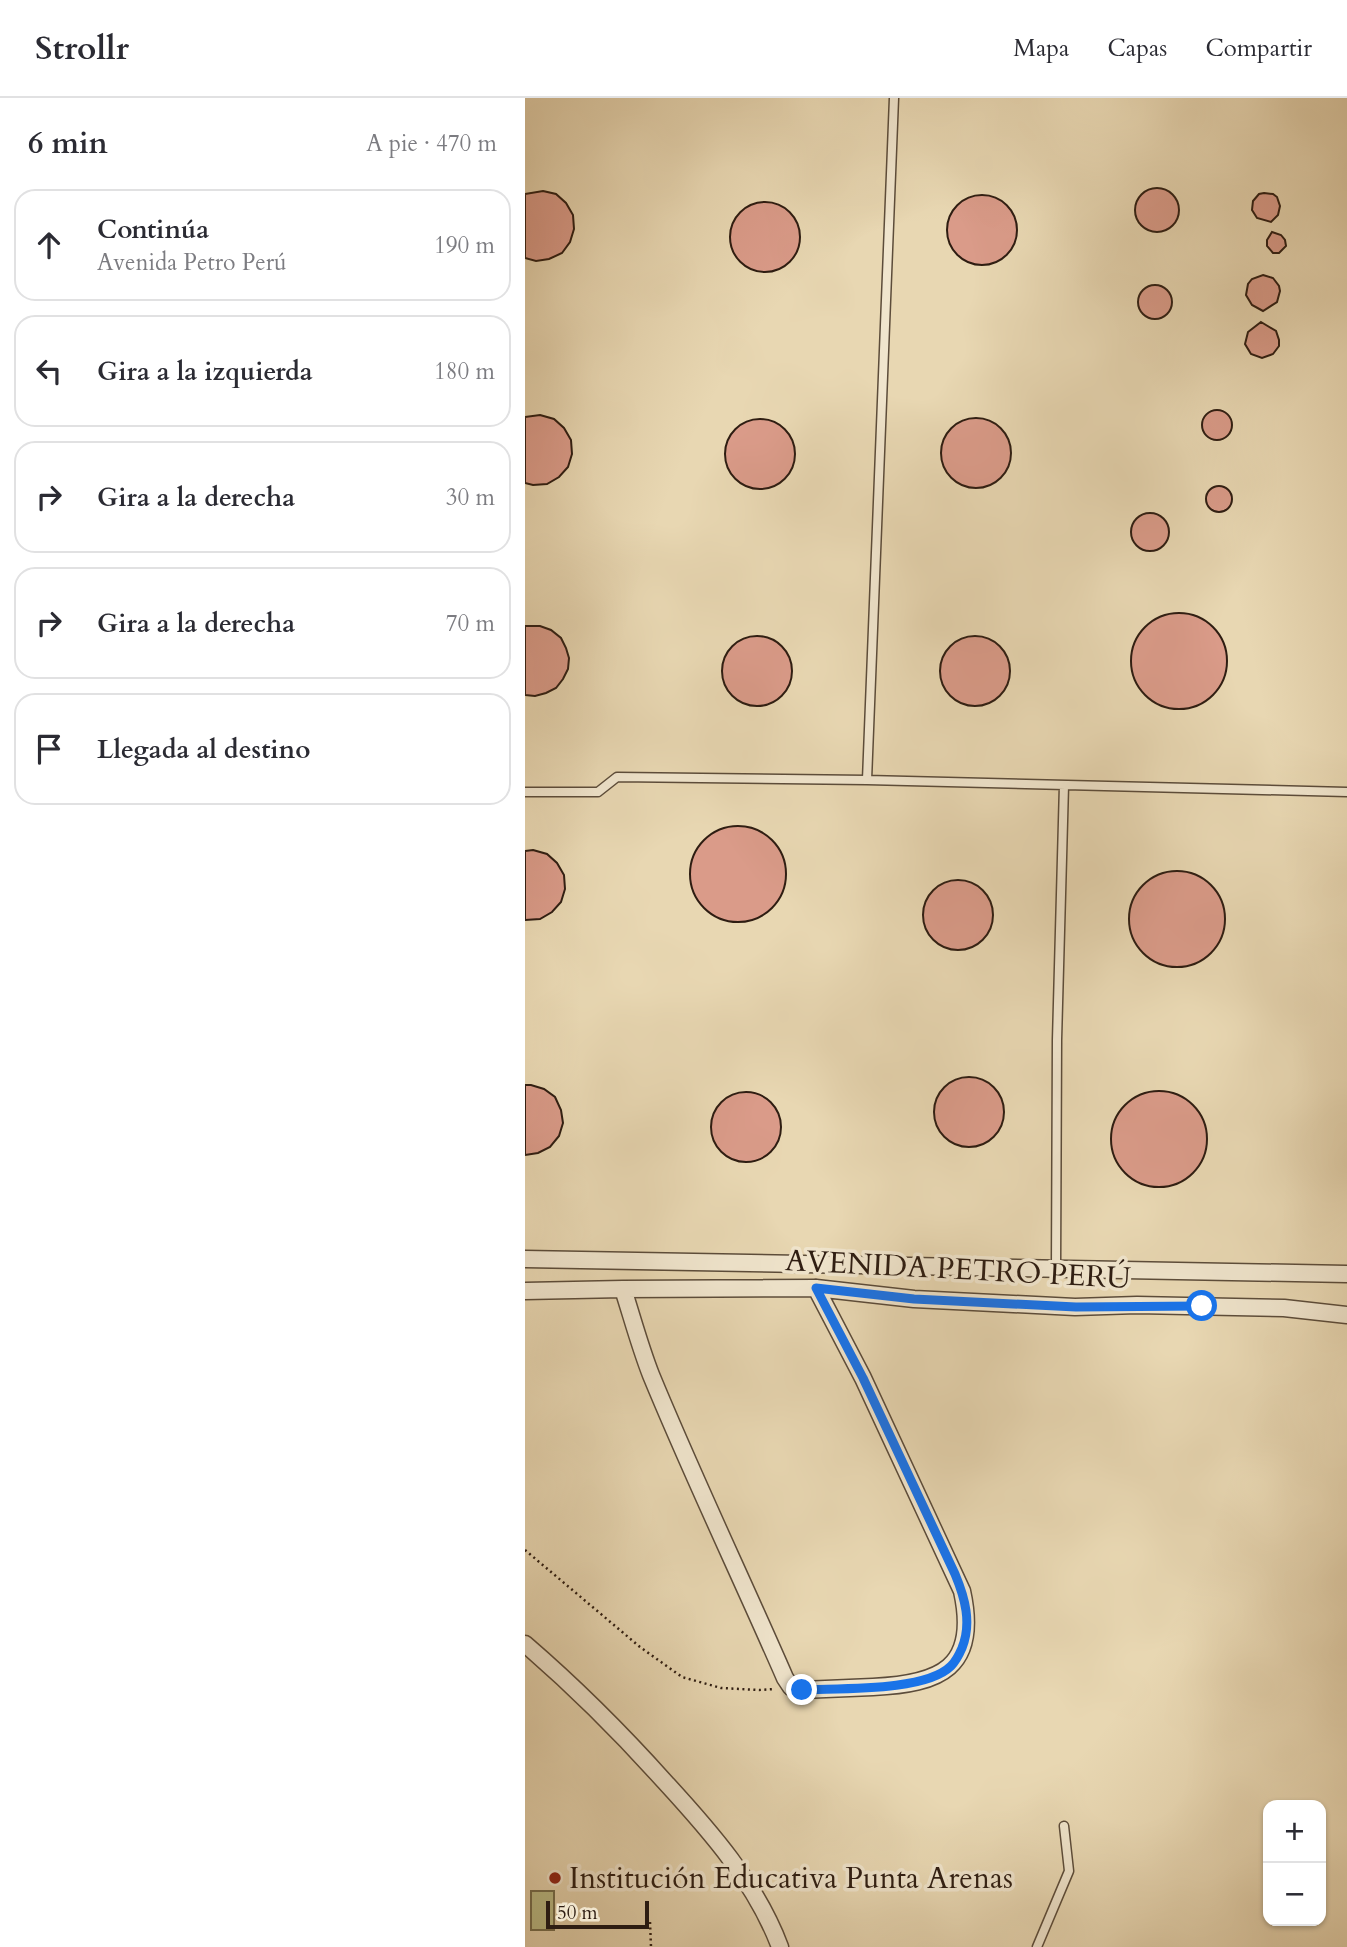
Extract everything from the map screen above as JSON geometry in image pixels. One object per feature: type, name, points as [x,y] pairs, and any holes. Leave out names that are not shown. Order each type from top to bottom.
[{"type":"street","points":[[525,1259],[1347,1274]]},
{"type":"street","points":[[623,1289],[650,1372],[685,1455],[791,1687],[802,1690],[892,1686],[919,1682],[950,1668],[959,1656],[967,1623],[962,1591],[863,1378],[816,1288]]},
{"type":"street","name":"AVENIDA PETRO PERÚ","points":[[525,1291],[816,1288],[968,1302],[1076,1307],[1284,1308],[1347,1315]]},
{"type":"street","points":[[525,1644],[599,1711],[691,1810],[751,1890],[769,1919],[780,1947]]},
{"type":"lane","points":[[867,780],[894,98]]},
{"type":"lane","points":[[525,792],[598,792],[617,777],[867,780],[1347,792]]},
{"type":"lane","points":[[1056,1268],[1057,1040],[1064,785]]},
{"type":"lane","points":[[1037,1947],[1069,1871],[1064,1826]]},
{"type":"path","points":[[525,1550],[640,1647],[682,1677],[721,1688],[759,1690],[791,1687]]},
{"type":"path","points":[[650,1922],[651,1947]]},
{"type":"green space","points":[[531,1891],[554,1891],[554,1930],[531,1930]]},
{"type":"building","points":[[1157,188],[1172,195],[1179,210],[1172,225],[1157,232],[1142,225],[1135,210],[1142,195]]},
{"type":"building","points":[[543,191],[556,194],[566,203],[573,215],[574,229],[570,242],[562,253],[536,261],[525,258],[525,194]]},
{"type":"building","points":[[1259,194],[1277,197],[1280,206],[1278,215],[1271,222],[1257,218],[1252,210],[1253,201]]},
{"type":"building","points":[[982,195],[1007,205],[1017,230],[1007,255],[982,265],[957,255],[947,230],[957,205]]},
{"type":"building","points":[[765,202],[790,212],[800,237],[790,262],[765,272],[740,262],[730,237],[740,212]]},
{"type":"building","points":[[1272,232],[1281,235],[1285,240],[1286,246],[1279,253],[1273,253],[1267,246]]},
{"type":"building","points":[[1263,275],[1273,278],[1280,291],[1277,302],[1263,311],[1252,305],[1246,295],[1252,279]]},
{"type":"building","points":[[1155,285],[1167,290],[1172,302],[1167,314],[1155,319],[1143,314],[1138,302],[1143,290]]},
{"type":"building","points":[[1261,322],[1276,331],[1279,340],[1279,346],[1273,354],[1262,358],[1251,354],[1245,344],[1248,332]]},
{"type":"building","points":[[1217,410],[1223,411],[1231,419],[1231,431],[1223,439],[1217,440],[1211,439],[1203,431],[1202,425],[1203,419],[1211,411]]},
{"type":"building","points":[[540,415],[554,419],[564,428],[571,440],[572,454],[568,467],[559,477],[547,484],[533,485],[525,483],[525,417]]},
{"type":"building","points":[[976,418],[1001,428],[1011,453],[1001,478],[976,488],[951,478],[941,453],[951,428]]},
{"type":"building","points":[[760,419],[785,429],[795,454],[785,479],[760,489],[735,479],[725,454],[735,429]]},
{"type":"building","points":[[1219,486],[1228,490],[1232,499],[1228,508],[1219,512],[1210,508],[1206,499],[1210,490]]},
{"type":"building","points":[[1150,513],[1163,519],[1169,532],[1163,545],[1150,551],[1137,545],[1131,532],[1137,519]]},
{"type":"building","points":[[1179,613],[1197,616],[1213,627],[1224,643],[1227,661],[1224,679],[1213,695],[1197,706],[1179,709],[1161,706],[1145,695],[1134,679],[1131,661],[1134,643],[1145,627],[1161,616]]},
{"type":"building","points":[[525,626],[540,626],[551,630],[561,638],[569,658],[568,669],[556,688],[535,696],[525,695]]},
{"type":"building","points":[[757,636],[782,646],[792,671],[782,696],[757,706],[732,696],[722,671],[732,646]]},
{"type":"building","points":[[975,636],[1000,646],[1010,671],[1000,696],[975,706],[950,696],[940,671],[950,646]]},
{"type":"building","points":[[738,826],[756,829],[772,840],[783,856],[786,874],[783,892],[772,908],[756,919],[738,922],[720,919],[704,908],[693,892],[690,874],[693,856],[704,840],[720,829]]},
{"type":"building","points":[[525,851],[547,854],[557,863],[564,875],[565,889],[561,902],[552,912],[540,919],[525,920]]},
{"type":"building","points":[[1177,871],[1195,874],[1211,885],[1222,901],[1225,919],[1222,937],[1211,953],[1195,964],[1177,967],[1159,964],[1143,953],[1132,937],[1129,919],[1132,901],[1143,885],[1159,874]]},
{"type":"building","points":[[958,880],[983,890],[993,915],[983,940],[958,950],[933,940],[923,915],[933,890]]},
{"type":"building","points":[[969,1077],[994,1087],[1004,1112],[994,1137],[969,1147],[944,1137],[934,1112],[944,1087]]},
{"type":"building","points":[[525,1085],[544,1089],[555,1097],[563,1123],[559,1136],[550,1147],[525,1155]]},
{"type":"building","points":[[1159,1091],[1177,1094],[1193,1105],[1204,1121],[1207,1139],[1204,1157],[1193,1173],[1177,1184],[1159,1187],[1141,1184],[1125,1173],[1114,1157],[1111,1139],[1114,1121],[1125,1105],[1141,1094]]},
{"type":"building","points":[[746,1092],[771,1102],[781,1127],[771,1152],[746,1162],[721,1152],[711,1127],[721,1102]]},
{"type":"place","name":"Institución Educativa Punta Arenas","points":[[555,1878]]},
{"type":"route","points":[[802,1690],[892,1686],[936,1676],[950,1668],[959,1656],[967,1623],[962,1591],[955,1574],[863,1378],[816,1288],[914,1299],[1076,1307],[1202,1306]]}]
